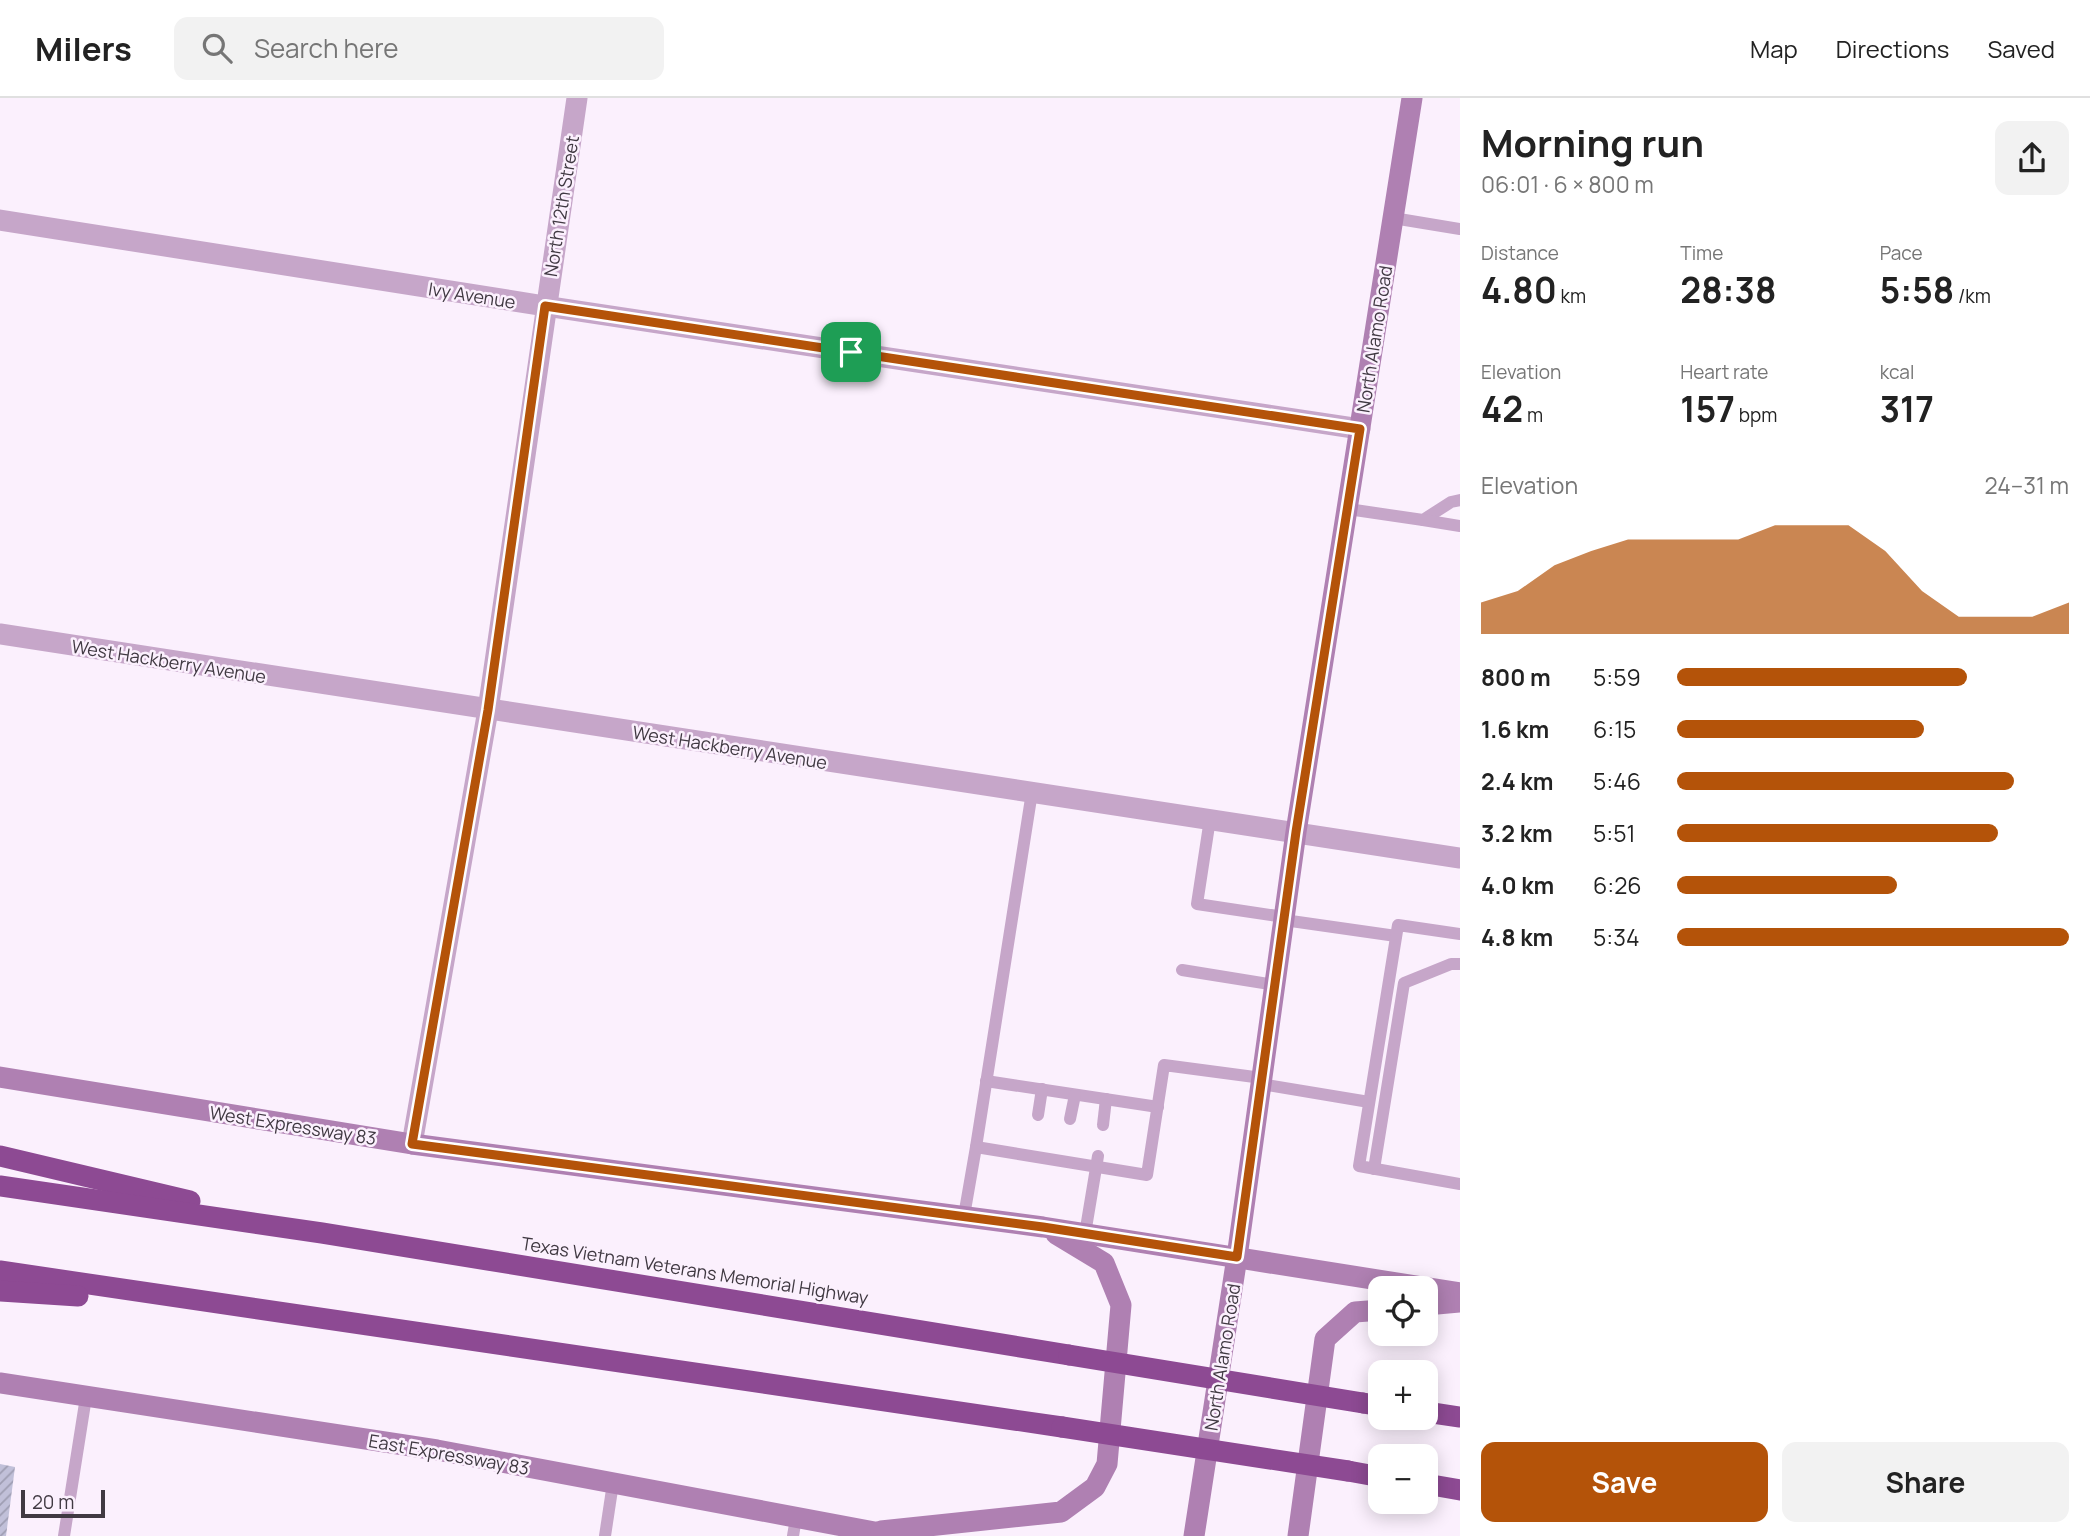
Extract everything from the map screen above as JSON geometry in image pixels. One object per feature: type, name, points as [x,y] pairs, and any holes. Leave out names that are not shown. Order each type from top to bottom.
[{"type":"highway","points":[[0,1156],[322,1233]]},
{"type":"highway","name":"Texas Vietnam Veterans Memorial Highway","points":[[0,1186],[322,1233],[1368,1403]]},
{"type":"highway","points":[[0,1271],[1368,1475]]},
{"type":"highway","points":[[0,1291],[215,1305]]},
{"type":"highway","points":[[1438,1414],[1460,1417]]},
{"type":"highway","points":[[1438,1486],[1460,1490]]},
{"type":"main road","name":"North Alamo Road","points":[[1194,1536],[1237,1257],[1296,832],[1412,98]]},
{"type":"main road","name":"West Expressway 83","points":[[0,1077],[412,1144],[1043,1227],[1460,1293]]},
{"type":"main road","points":[[872,1532],[1061,1512],[1095,1488],[1107,1464],[1121,1305],[1104,1263],[1043,1227]]},
{"type":"main road","points":[[1438,1304],[1460,1302]]},
{"type":"main road","points":[[1298,1536],[1325,1339],[1355,1312],[1368,1311]]},
{"type":"main road","name":"East Expressway 83","points":[[0,1383],[437,1450],[613,1483],[795,1527],[896,1536]]},
{"type":"street","name":"North 12th Street","points":[[412,1144],[488,710],[577,98]]},
{"type":"street","name":"Ivy Avenue","points":[[0,220],[545,306],[1360,429]]},
{"type":"street","name":"West Hackberry Avenue","points":[[0,634],[1460,858]]},
{"type":"lane","points":[[1393,218],[1460,229]]},
{"type":"lane","points":[[1423,520],[1451,502],[1460,500]]},
{"type":"lane","points":[[1348,509],[1460,526]]},
{"type":"lane","points":[[964,1216],[1032,792]]},
{"type":"lane","points":[[1210,819],[1198,904],[1396,936]]},
{"type":"lane","points":[[1460,934],[1398,925],[1359,1166],[1460,1184]]},
{"type":"lane","points":[[1374,1169],[1404,983],[1442,967],[1460,964]]},
{"type":"lane","points":[[1182,970],[1275,985]]},
{"type":"lane","points":[[975,1147],[1032,1150],[1097,1161],[1147,1175],[1164,1065],[1369,1102]]},
{"type":"lane","points":[[986,1081],[1158,1107]]},
{"type":"lane","points":[[1038,1115],[1042,1090]]},
{"type":"lane","points":[[1070,1119],[1074,1095]]},
{"type":"lane","points":[[1102,1125],[1106,1099]]},
{"type":"lane","points":[[1086,1234],[1097,1161]]},
{"type":"lane","points":[[64,1536],[86,1397]]},
{"type":"lane","points":[[605,1536],[613,1483]]},
{"type":"building","points":[[0,1464],[15,1467],[6,1536],[0,1536]]},
{"type":"route","points":[[545,306],[851,352],[1360,429],[1296,832],[1237,1257],[1043,1227],[412,1144],[488,710],[545,306]]}]
